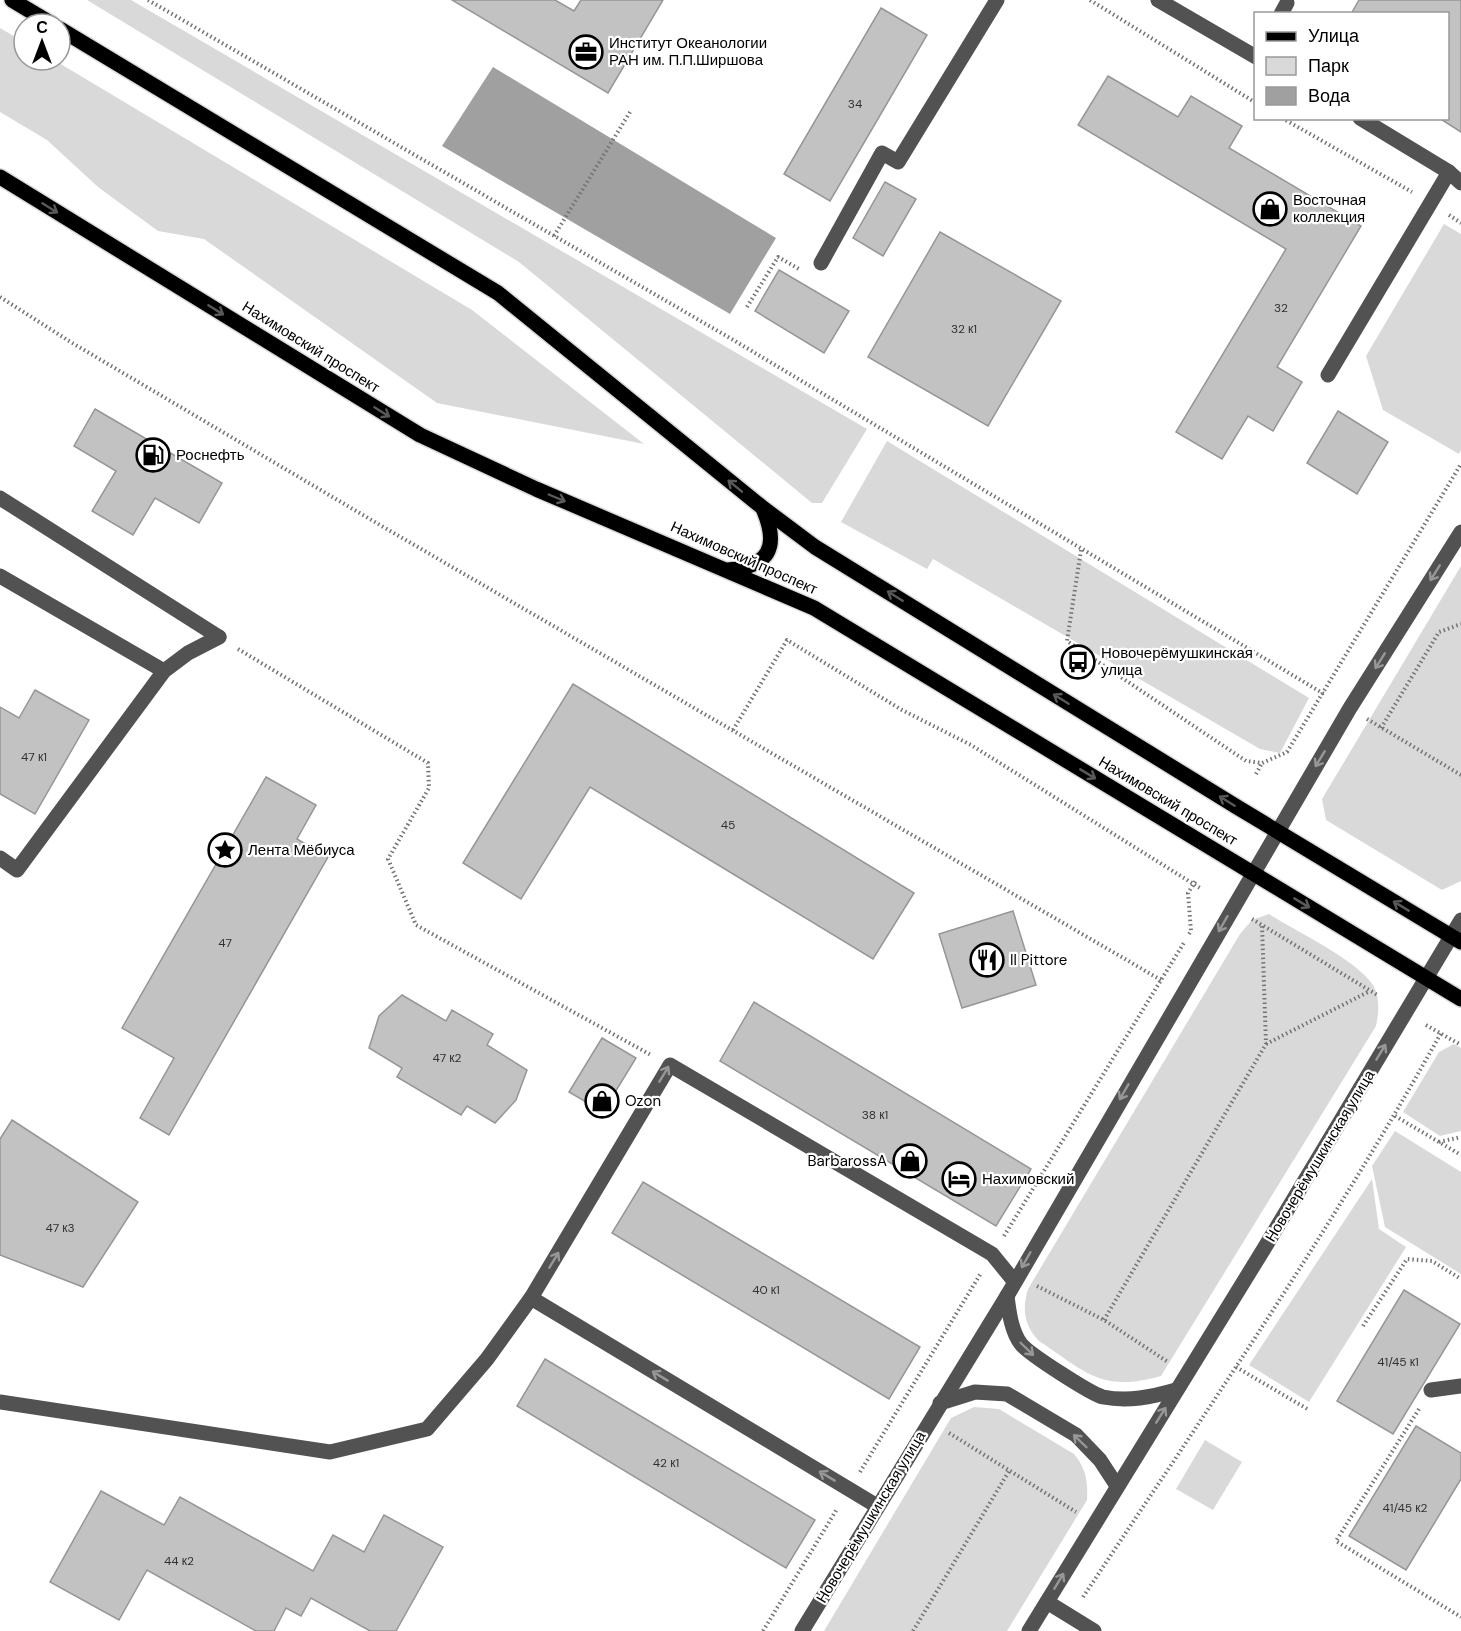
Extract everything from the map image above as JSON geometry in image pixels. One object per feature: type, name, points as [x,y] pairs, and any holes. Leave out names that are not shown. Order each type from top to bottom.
[{"type":"main road","points":[[12,0],[32,12]]},
{"type":"main road","name":"Нахимовский проспект","points":[[72,36],[498,292],[763,508],[815,547],[1456,939]]},
{"type":"main road","name":"Нахимовский проспект","points":[[0,177],[420,435],[536,489],[814,608],[1461,999]]},
{"type":"main road","points":[[728,570],[747,568],[763,559],[772,546],[772,530],[763,508]]},
{"type":"street","points":[[821,263],[882,153],[898,162],[997,0]]},
{"type":"street","points":[[1158,0],[1254,54]]},
{"type":"street","points":[[1363,120],[1449,172],[1461,183]]},
{"type":"street","points":[[1328,375],[1449,172]]},
{"type":"street","points":[[0,498],[219,637]]},
{"type":"street","name":"Новочерёмушкинская улица","points":[[802,1631],[1007,1296],[1350,708],[1461,532]]},
{"type":"street","points":[[0,576],[164,671]]},
{"type":"street","points":[[0,858],[17,870],[164,671],[188,653],[219,637]]},
{"type":"street","name":"Новочерёмушкинская улица","points":[[1029,1631],[1265,1247],[1426,978],[1456,939],[1461,920]]},
{"type":"street","points":[[0,1402],[330,1452],[427,1429],[486,1359],[531,1298],[670,1065],[992,1254],[1014,1281]]},
{"type":"street","points":[[1007,1296],[1014,1328],[1021,1344],[1033,1355],[1099,1396],[1138,1399],[1176,1390]]},
{"type":"street","points":[[531,1298],[877,1506]]},
{"type":"street","points":[[1431,1390],[1461,1386]]},
{"type":"street","points":[[940,1403],[975,1392],[1007,1394],[1076,1435],[1100,1460],[1117,1486]]},
{"type":"street","points":[[1047,1602],[1094,1631]]},
{"type":"path","points":[[148,0],[730,338],[1324,694]]},
{"type":"path","points":[[1090,0],[1254,102]]},
{"type":"path","points":[[554,236],[630,112]]},
{"type":"path","points":[[1286,120],[1431,203],[1461,223]]},
{"type":"path","points":[[747,307],[777,257],[813,277],[821,263]]},
{"type":"path","points":[[0,297],[110,366],[1161,980]]},
{"type":"path","points":[[1081,550],[1067,641],[1246,761],[1262,763],[1287,752],[1461,464]]},
{"type":"path","points":[[1381,728],[1439,632],[1461,624]]},
{"type":"path","points":[[219,637],[428,763],[429,788],[388,859],[416,925],[670,1065]]},
{"type":"path","points":[[733,730],[786,640],[902,710],[971,745],[1195,882],[1200,888]]},
{"type":"path","points":[[1367,719],[1461,775]]},
{"type":"path","points":[[1256,774],[1262,763]]},
{"type":"path","points":[[1188,893],[1195,882]]},
{"type":"path","points":[[1252,919],[1379,996]]},
{"type":"path","points":[[1104,1320],[1266,1044],[1262,925]]},
{"type":"path","points":[[1266,1044],[1370,991]]},
{"type":"path","points":[[1426,1025],[1461,1045]]},
{"type":"path","points":[[1070,1616],[1236,1367],[1395,1116],[1441,1033]]},
{"type":"path","points":[[1395,1116],[1461,1155]]},
{"type":"path","points":[[1438,1142],[1461,1137]]},
{"type":"path","points":[[1363,1326],[1407,1259],[1432,1261],[1461,1279]]},
{"type":"path","points":[[1032,1278],[1037,1286],[1104,1320],[1173,1364]]},
{"type":"path","points":[[1236,1367],[1309,1410]]},
{"type":"path","points":[[1431,1390],[1336,1541],[1461,1617]]},
{"type":"path","points":[[907,1396],[914,1402]]},
{"type":"path","points":[[947,1432],[1080,1514]]},
{"type":"path","points":[[913,1631],[1010,1471]]},
{"type":"green space","points":[[87,0],[131,0],[867,429],[822,503],[812,503],[519,262]]},
{"type":"green space","points":[[0,28],[12,35],[12,72],[72,71],[472,310],[644,444],[437,403],[204,239],[158,231],[98,187],[47,140],[0,112]]},
{"type":"green space","points":[[1444,224],[1461,234],[1461,450],[1459,454],[1383,410],[1366,356]]},
{"type":"green space","points":[[887,441],[1309,698],[1280,753],[1260,749],[933,559],[927,569],[841,522]]},
{"type":"green space","points":[[1461,566],[1461,881],[1442,890],[1326,820],[1322,799]]},
{"type":"green space","points":[[1269,914],[1340,956],[1365,975],[1377,995],[1376,1026],[1161,1376],[1140,1381],[1108,1381],[1082,1370],[1039,1341],[1027,1323],[1025,1303],[1028,1289],[1240,934],[1252,920]]},
{"type":"green space","points":[[1454,1044],[1461,1048],[1461,1131],[1440,1136],[1403,1112],[1439,1052]]},
{"type":"green space","points":[[1395,1131],[1461,1172],[1461,1274],[1385,1227],[1372,1166]]},
{"type":"green space","points":[[1372,1179],[1379,1229],[1406,1247],[1309,1402],[1249,1365]]},
{"type":"green space","points":[[974,1407],[999,1409],[1074,1454],[1084,1470],[1086,1481],[1087,1500],[1007,1631],[824,1631],[951,1418]]},
{"type":"green space","points":[[1205,1440],[1242,1462],[1213,1510],[1176,1489]]},
{"type":"water","points":[[493,67],[776,238],[730,314],[442,146]]},
{"type":"building","name":"Институт Океанологии РАН им. П.П.Ширшова","points":[[452,0],[555,0],[574,11],[581,0],[663,0],[608,93]]},
{"type":"building","points":[[1359,0],[1461,0],[1461,132],[1442,120],[1449,120],[1449,12],[1352,12]]},
{"type":"building","points":[[881,8],[927,35],[830,201],[784,174]]},
{"type":"building","points":[[1108,76],[1178,117],[1191,96],[1242,126],[1229,148],[1361,226],[1277,367],[1302,382],[1273,431],[1248,416],[1222,459],[1176,432],[1286,249],[1078,125]]},
{"type":"building","points":[[885,182],[916,199],[883,256],[853,238]]},
{"type":"building","points":[[940,232],[1061,301],[988,426],[868,357]]},
{"type":"building","points":[[779,270],[849,311],[824,353],[755,311]]},
{"type":"building","points":[[95,409],[222,483],[199,523],[155,498],[133,535],[92,511],[116,471],[74,446]]},
{"type":"building","points":[[1338,411],[1388,442],[1357,494],[1307,463]]},
{"type":"building","points":[[573,684],[914,893],[873,959],[590,787],[521,899],[463,863]]},
{"type":"building","points":[[35,690],[89,720],[35,814],[0,794],[0,707],[19,718]]},
{"type":"building","points":[[266,777],[316,805],[297,839],[328,857],[169,1135],[140,1118],[174,1058],[122,1028]]},
{"type":"building","name":"Il Pittore","points":[[1013,911],[1036,985],[962,1008],[939,934]]},
{"type":"building","points":[[402,995],[446,1021],[452,1010],[493,1034],[487,1045],[527,1070],[516,1100],[495,1123],[467,1106],[461,1115],[397,1077],[402,1068],[369,1048],[379,1016]]},
{"type":"building","points":[[754,1002],[1031,1169],[996,1226],[720,1061]]},
{"type":"building","points":[[602,1038],[636,1058],[603,1112],[569,1092]]},
{"type":"building","points":[[12,1120],[138,1202],[83,1287],[0,1255],[0,1139]]},
{"type":"building","points":[[643,1182],[920,1347],[889,1399],[612,1233]]},
{"type":"building","points":[[1404,1290],[1460,1324],[1393,1434],[1337,1401]]},
{"type":"building","points":[[545,1359],[815,1520],[786,1568],[517,1406]]},
{"type":"building","points":[[1416,1426],[1461,1453],[1461,1479],[1406,1570],[1349,1536]]},
{"type":"building","points":[[101,1491],[164,1525],[180,1497],[313,1571],[333,1535],[364,1552],[384,1515],[443,1547],[396,1631],[370,1631],[311,1598],[301,1616],[286,1608],[274,1631],[256,1631],[147,1570],[119,1620],[50,1582]]},
{"type":"place","name":"Институт Океанологии РАН им. П.П.Ширшова","points":[[586,52]]},
{"type":"place","name":"Восточная коллекция","points":[[1270,209]]},
{"type":"place","name":"Роснефть","points":[[153,455]]},
{"type":"place","name":"Новочерёмушкинская улица","points":[[1078,662]]},
{"type":"place","name":"Лента Мёбиуса","points":[[225,850]]},
{"type":"place","name":"Il Pittore","points":[[987,960]]},
{"type":"place","name":"Ozon","points":[[602,1101]]},
{"type":"place","name":"BarbarossA","points":[[910,1161]]},
{"type":"place","name":"Нахимовский","points":[[959,1179]]}]
